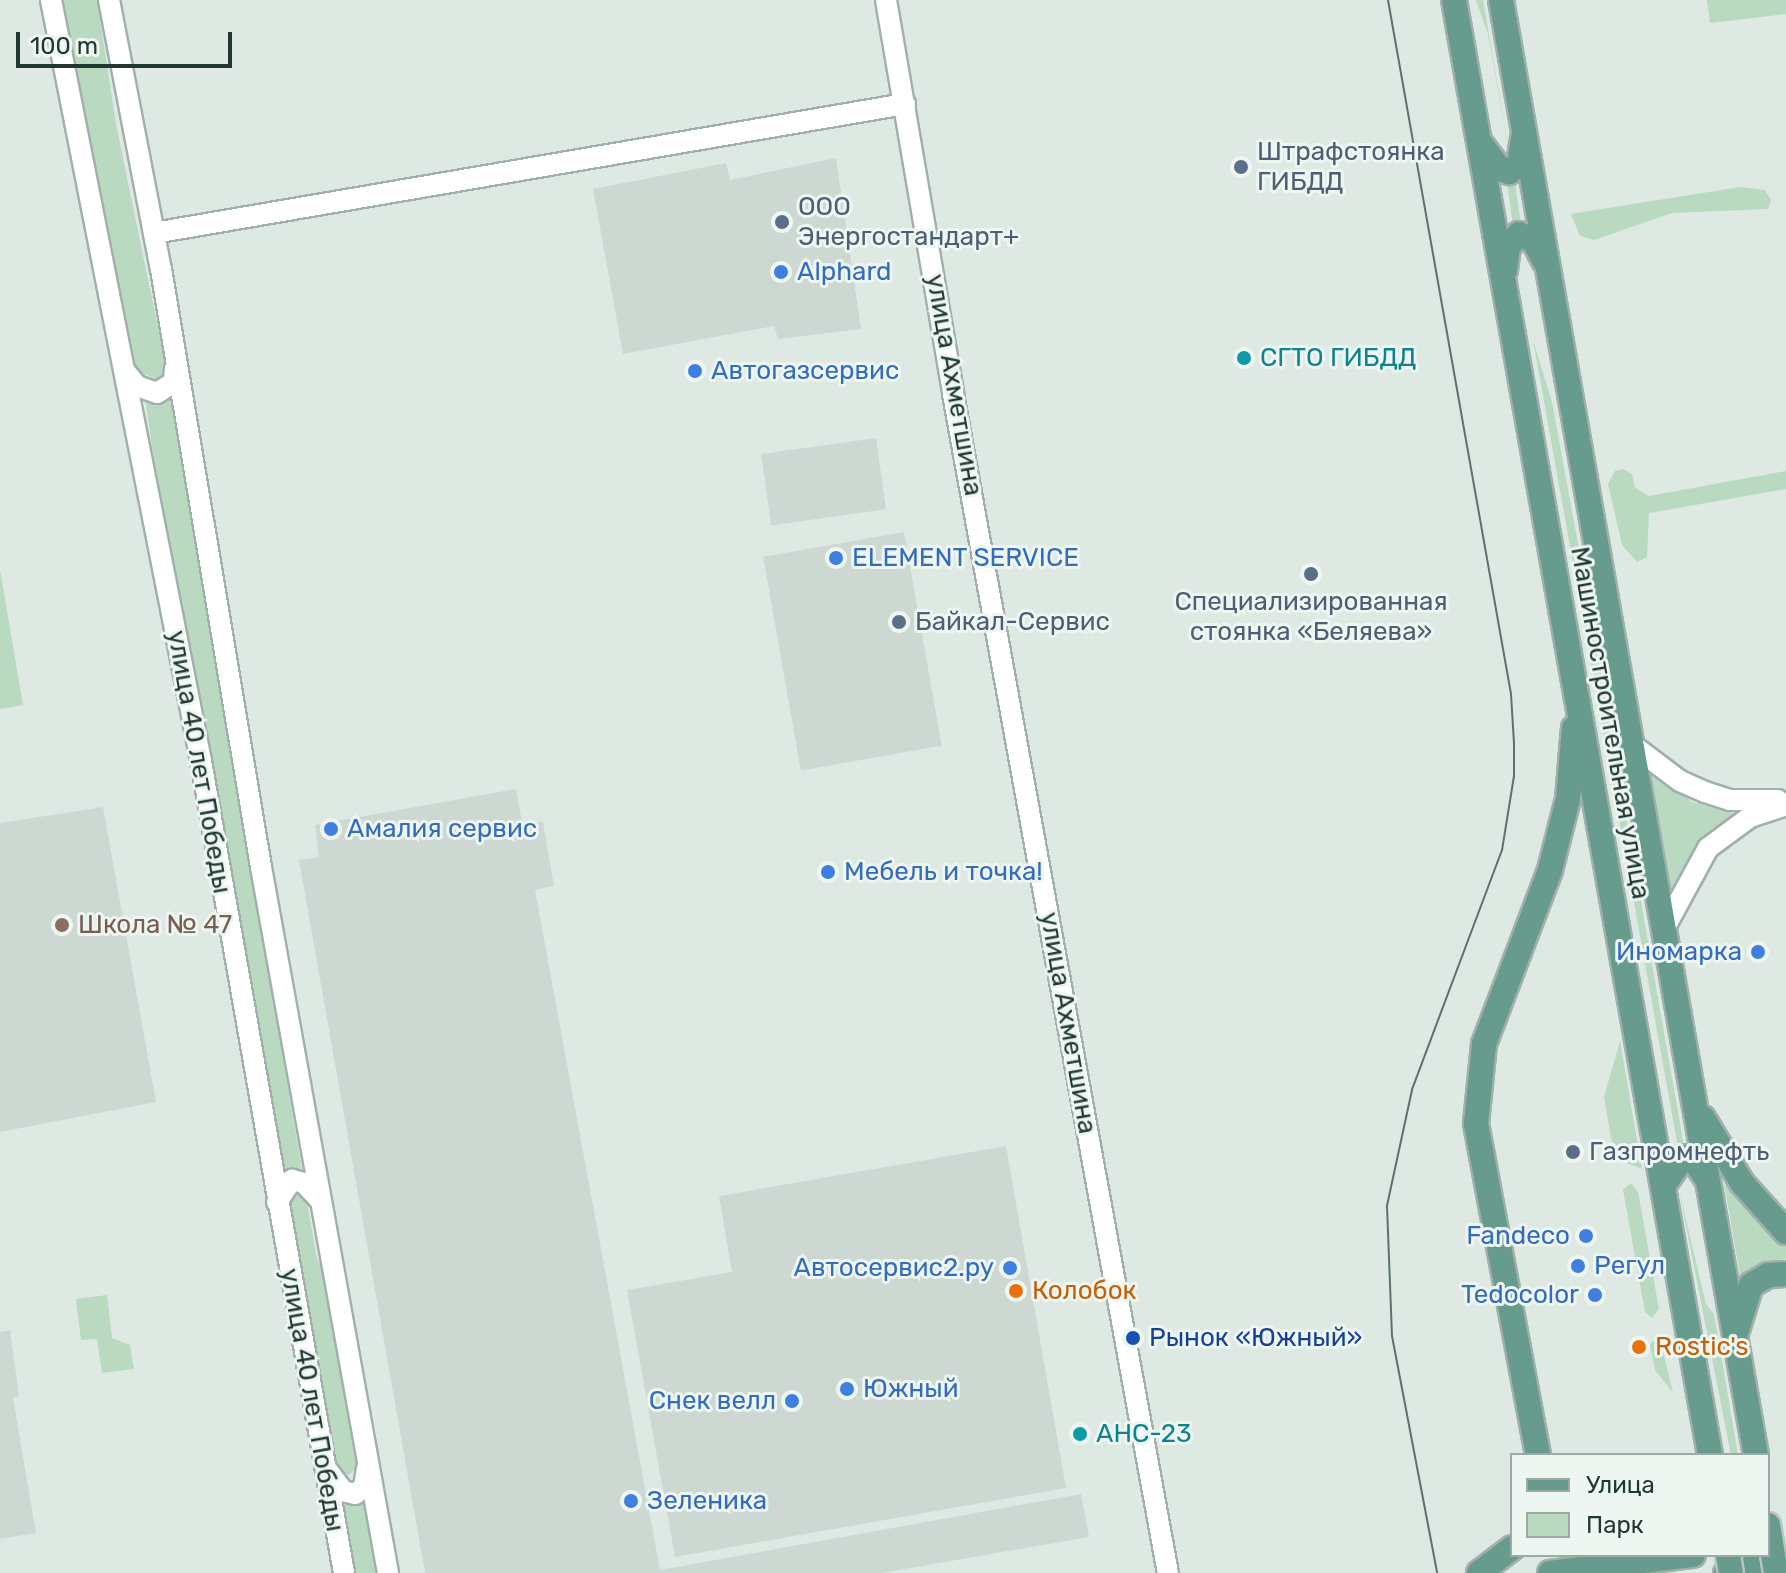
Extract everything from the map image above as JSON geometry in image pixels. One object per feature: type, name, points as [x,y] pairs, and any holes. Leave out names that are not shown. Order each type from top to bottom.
[{"type":"main road","name":"Машиностроительная улица","points":[[1454,0],[1710,1453]]},
{"type":"main road","name":"Машиностроительная улица","points":[[1501,0],[1756,1453]]},
{"type":"main road","points":[[1479,142],[1499,168],[1509,172],[1519,164],[1524,132]]},
{"type":"main road","points":[[1503,278],[1508,247],[1519,234],[1534,241],[1549,271]]},
{"type":"main road","points":[[1538,1453],[1476,1123],[1484,1044],[1550,870],[1568,799],[1576,694]]},
{"type":"main road","points":[[1694,1100],[1742,1183],[1786,1232]]},
{"type":"main road","points":[[1663,1186],[1683,1157],[1693,1159],[1707,1179]]},
{"type":"main road","points":[[1735,1337],[1751,1285],[1768,1275],[1786,1274]]},
{"type":"main road","points":[[1770,1537],[1776,1573]]},
{"type":"main road","points":[[1479,1573],[1510,1550]]},
{"type":"main road","points":[[1550,1573],[1677,1557]]},
{"type":"main road","points":[[1728,1573],[1786,1562]]},
{"type":"street","name":"улица 40 лет Победы","points":[[109,0],[154,233],[388,1573]]},
{"type":"street","name":"улица Ахметшина","points":[[886,0],[1168,1573]]},
{"type":"street","name":"улица 40 лет Победы","points":[[53,3],[201,761],[344,1573]]},
{"type":"street","points":[[154,233],[905,104]]},
{"type":"street","points":[[124,370],[137,386],[157,393],[174,382],[174,358]]},
{"type":"street","points":[[1631,744],[1680,781],[1705,792],[1730,800],[1786,802]]},
{"type":"street","points":[[1664,929],[1708,848],[1750,817],[1786,802]]},
{"type":"street","points":[[277,1202],[292,1180],[304,1183],[321,1201]]},
{"type":"street","points":[[323,1465],[343,1491],[355,1494],[364,1487],[369,1459]]},
{"type":"shaded area","points":[[836,158],[861,329],[778,339],[774,326],[623,354],[593,189],[726,163],[730,180]]},
{"type":"shaded area","points":[[876,438],[886,509],[771,525],[761,454]]},
{"type":"shaded area","points":[[904,532],[942,746],[801,771],[763,557]]},
{"type":"shaded area","points":[[516,789],[522,822],[543,822],[554,886],[535,890],[660,1570],[1081,1494],[1089,1537],[882,1573],[425,1573],[299,860],[319,857],[315,825]]},
{"type":"shaded area","name":"Школа № 47","points":[[103,807],[156,1102],[0,1132],[0,823]]},
{"type":"shaded area","name":"Южный","points":[[1006,1146],[1066,1488],[675,1557],[627,1290],[732,1272],[719,1196]]},
{"type":"shaded area","points":[[10,1330],[19,1396],[13,1398],[36,1533],[0,1539],[0,1332]]},
{"type":"green space","points":[[60,0],[97,0],[116,124],[165,362],[164,373],[156,379],[135,370]]},
{"type":"green space","points":[[1476,0],[1483,0],[1511,163],[1488,34]]},
{"type":"green space","points":[[1707,0],[1786,0],[1786,14],[1710,23]]},
{"type":"green space","points":[[1514,175],[1521,223],[1513,224],[1506,176]]},
{"type":"green space","points":[[1740,187],[1765,190],[1771,200],[1768,209],[1672,213],[1594,240],[1580,236],[1571,214]]},
{"type":"green space","points":[[1533,340],[1552,402],[1685,1152],[1679,1153]]},
{"type":"green space","points":[[171,395],[302,1170],[280,1176],[145,398]]},
{"type":"green space","points":[[1623,469],[1632,474],[1635,488],[1649,496],[1786,471],[1786,489],[1649,513],[1647,557],[1637,562],[1622,545],[1608,484],[1615,471]]},
{"type":"green space","points":[[0,570],[23,705],[0,709]]},
{"type":"green space","points":[[1649,762],[1692,802],[1738,814],[1672,895]]},
{"type":"green space","points":[[1620,1041],[1642,1169],[1627,1163],[1611,1139],[1604,1097]]},
{"type":"green space","points":[[1631,1183],[1638,1192],[1659,1309],[1652,1318],[1645,1312],[1623,1190]]},
{"type":"green space","points":[[1724,1183],[1786,1244],[1786,1259],[1757,1265],[1741,1281]]},
{"type":"green space","points":[[298,1190],[306,1196],[317,1259],[326,1276],[360,1464],[349,1475],[337,1469],[318,1358],[307,1330],[285,1201]]},
{"type":"green space","points":[[1679,1190],[1706,1304],[1714,1314],[1738,1453],[1731,1453]]},
{"type":"green space","points":[[107,1295],[112,1338],[130,1345],[134,1369],[102,1373],[97,1339],[81,1340],[76,1299]]},
{"type":"green space","points":[[1655,1339],[1661,1343],[1673,1393],[1655,1370],[1650,1345]]},
{"type":"green space","points":[[367,1494],[379,1573],[351,1573],[344,1499]]},
{"type":"tram line","points":[[1388,0],[1511,694],[1514,743],[1514,776],[1502,850],[1412,1090],[1387,1206],[1392,1336],[1437,1573]]},
{"type":"place","name":"Штрафстоянка ГИБДД","points":[[1241,167]]},
{"type":"place","name":"ООО Энергостандарт+","points":[[782,222]]},
{"type":"place","name":"Alphard","points":[[781,272]]},
{"type":"place","name":"СГТО ГИБДД","points":[[1244,358]]},
{"type":"place","name":"Автогазсервис","points":[[695,371]]},
{"type":"place","name":"ELEMENT SERVICE","points":[[836,558]]},
{"type":"place","name":"Специализированная стоянка «Беляева»","points":[[1311,574]]},
{"type":"place","name":"Байкал-Сервис","points":[[899,622]]},
{"type":"place","name":"Амалия сервис","points":[[331,829]]},
{"type":"place","name":"Мебель и точка!","points":[[828,872]]},
{"type":"place","name":"Школа № 47","points":[[62,925]]},
{"type":"place","name":"Иномарка","points":[[1758,952]]},
{"type":"place","name":"Газпромнефть","points":[[1573,1152]]},
{"type":"place","name":"Fandeco","points":[[1586,1236]]},
{"type":"place","name":"Регул","points":[[1578,1266]]},
{"type":"place","name":"Автосервис2.ру","points":[[1010,1268]]},
{"type":"place","name":"Колобок","points":[[1016,1291]]},
{"type":"place","name":"Tedocolor","points":[[1595,1295]]},
{"type":"place","name":"Рынок «Южный»","points":[[1133,1338]]},
{"type":"place","name":"Rostic's","points":[[1639,1347]]},
{"type":"place","name":"Южный","points":[[847,1389]]},
{"type":"place","name":"Снек велл","points":[[792,1401]]},
{"type":"place","name":"АНС-23","points":[[1080,1434]]},
{"type":"place","name":"Зеленика","points":[[631,1501]]}]
